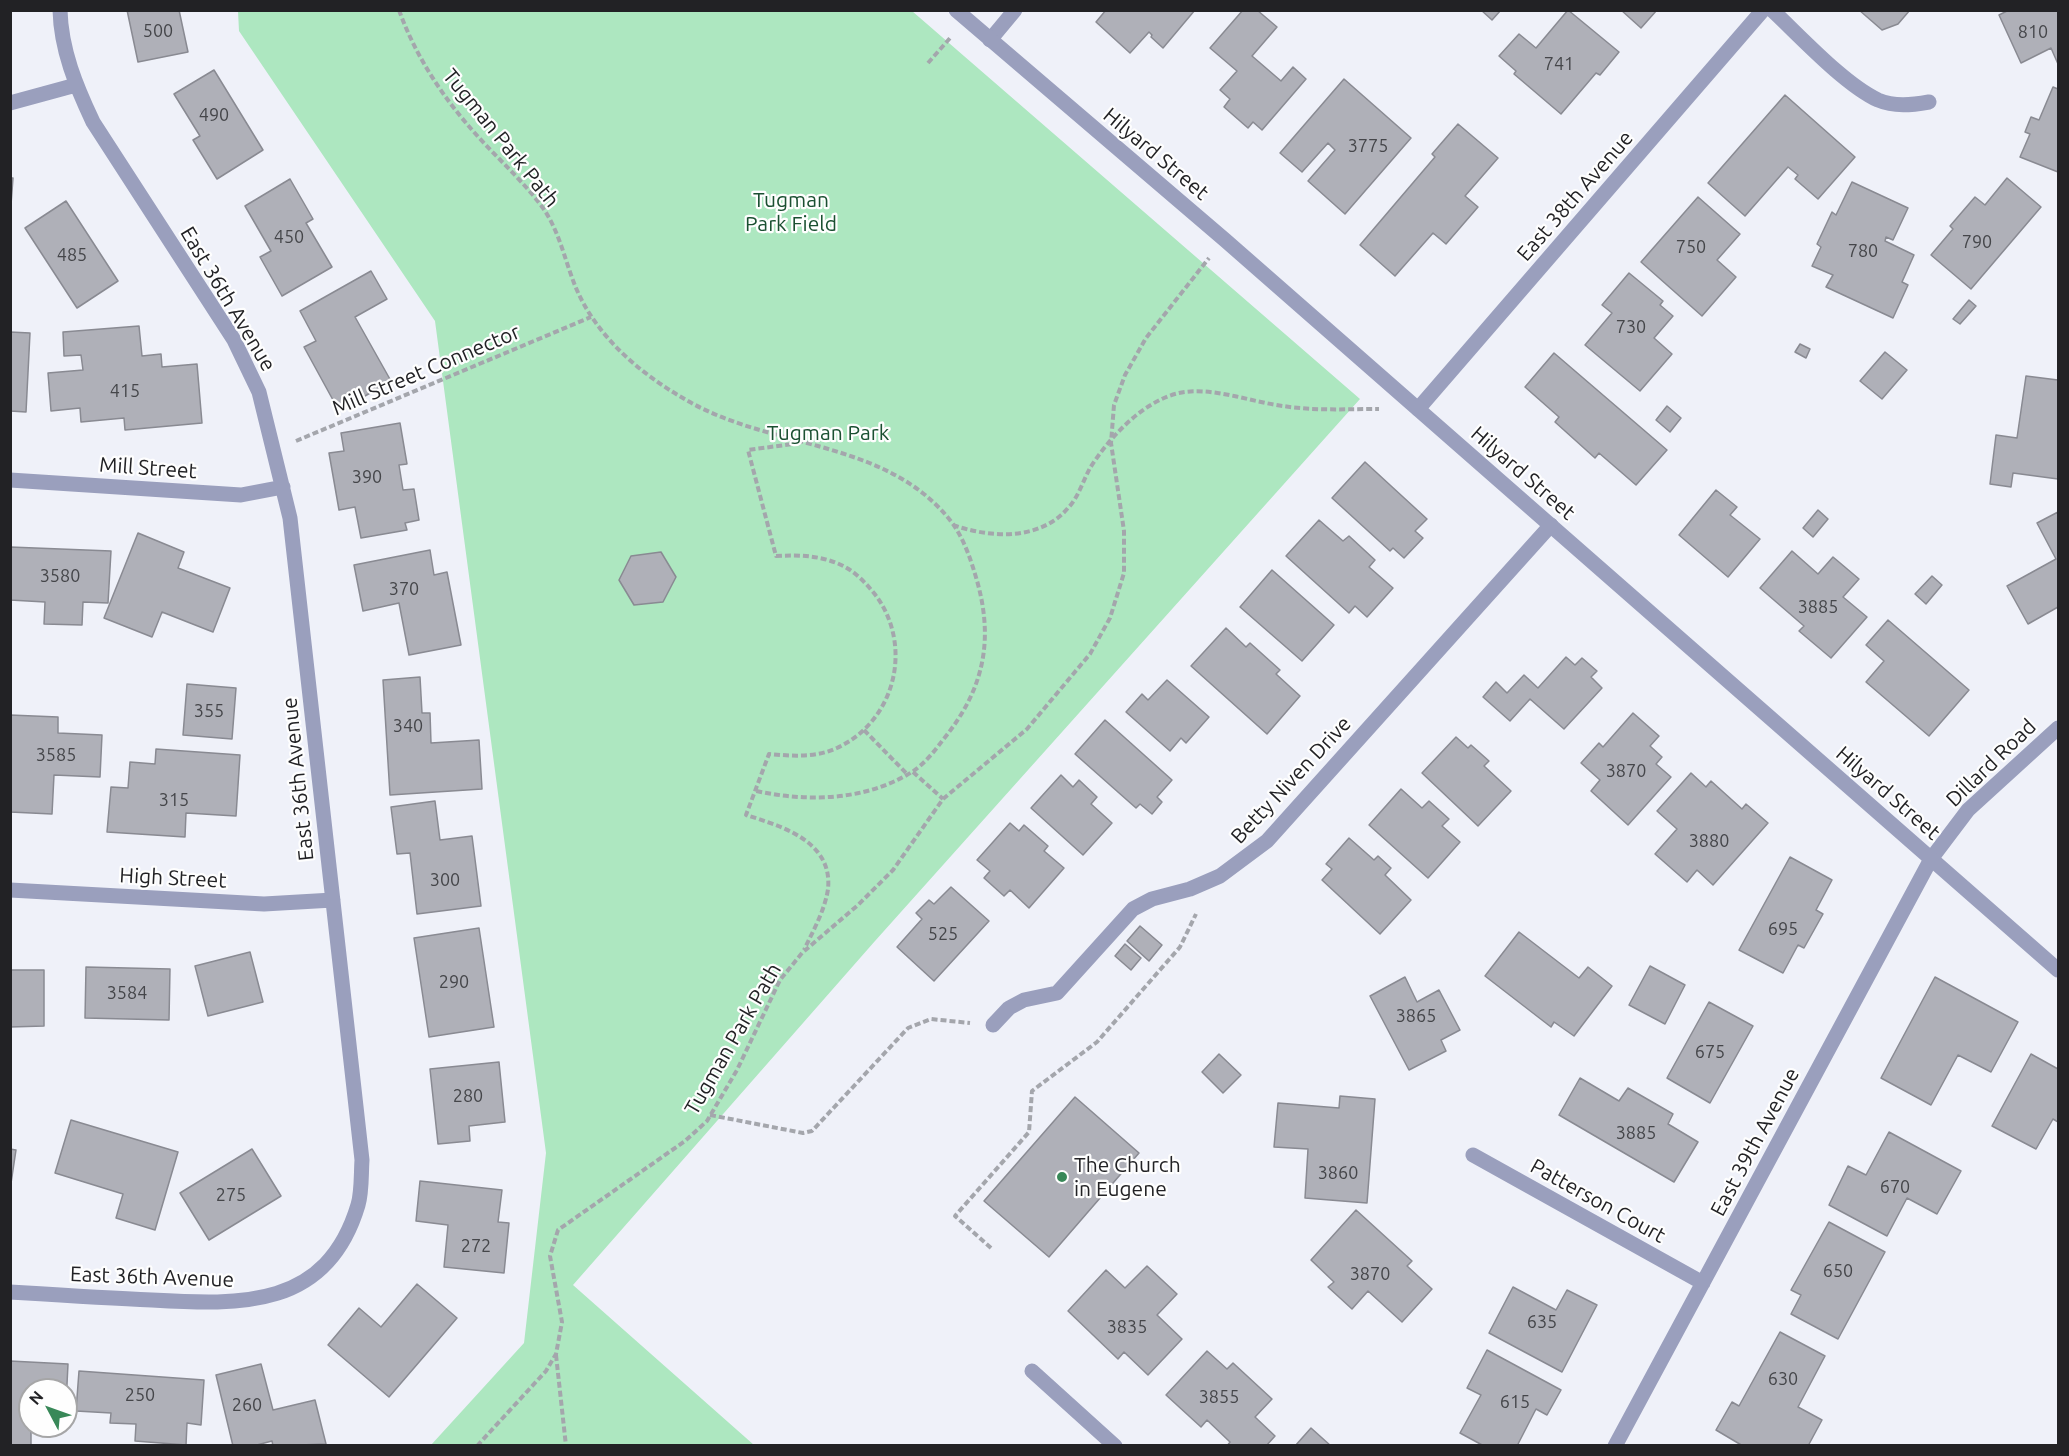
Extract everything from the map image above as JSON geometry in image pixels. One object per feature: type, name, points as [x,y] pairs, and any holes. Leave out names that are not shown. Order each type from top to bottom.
[{"type":"street","name":"East 36th Avenue","points":[[10,1292],[213,1304],[257,1300],[294,1287],[323,1267],[345,1236],[358,1204],[362,1160],[290,518],[259,392],[234,340],[93,122],[76,85],[61,31],[60,10]]},
{"type":"street","points":[[990,40],[1015,10]]},
{"type":"street","name":"East 38th Avenue","points":[[1419,409],[1763,10]]},
{"type":"street","points":[[1772,10],[1858,88],[1873,96],[1905,106],[1929,102]]},
{"type":"street","name":"Hilyard Street","points":[[962,15],[1419,409],[2058,970]]},
{"type":"street","points":[[10,102],[76,85]]},
{"type":"street","name":"Mill Street","points":[[10,480],[241,495],[283,487]]},
{"type":"street","name":"Betty Niven Drive","points":[[993,1025],[1009,1008],[1024,1000],[1057,993],[1133,909],[1152,899],[1190,889],[1220,876],[1267,841],[1551,525]]},
{"type":"street","name":"Dillard Road","points":[[1931,859],[1968,810],[2058,728]]},
{"type":"street","name":"East 39th Avenue","points":[[1615,1446],[1931,859]]},
{"type":"street","name":"High Street","points":[[10,890],[264,904],[333,900]]},
{"type":"street","name":"Patterson Court","points":[[1473,1155],[1703,1283]]},
{"type":"street","points":[[1032,1371],[1115,1446]]},
{"type":"path","name":"Tugman Park Path","points":[[399,10],[408,35],[448,100],[472,130],[543,207],[591,317],[626,357],[654,380],[690,403],[751,427],[865,460],[899,476],[926,496],[953,525],[969,554],[981,594],[987,625],[984,655],[975,690],[956,724],[913,772],[880,786],[843,797],[811,799],[756,791]]},
{"type":"path","points":[[928,63],[962,15]]},
{"type":"path","name":"Tugman Park Path","points":[[477,1446],[546,1371],[556,1354],[562,1322],[550,1256],[558,1230],[685,1142],[710,1115],[737,1070],[780,980],[802,953],[858,905],[893,870],[943,799],[997,756],[1047,707],[1090,654],[1110,618],[1124,573],[1124,531],[1111,444],[1114,405],[1125,375],[1164,312],[1225,240]]},
{"type":"path","name":"Mill Street Connector","points":[[274,450],[591,317]]},
{"type":"path","points":[[953,525],[976,533],[998,535],[1027,532],[1052,522],[1069,508],[1092,466],[1135,417],[1157,400],[1181,393],[1207,393],[1286,407],[1419,409]]},
{"type":"path","points":[[802,953],[823,908],[828,887],[825,867],[814,847],[798,834],[746,815],[769,754],[803,757],[836,749],[864,730],[884,705],[895,674],[896,642],[887,611],[868,584],[841,564],[810,555],[776,556],[748,450],[803,442]]},
{"type":"path","points":[[864,730],[907,774]]},
{"type":"path","points":[[913,772],[943,799]]},
{"type":"path","points":[[991,1248],[955,1216],[1029,1132],[1032,1091],[1097,1042],[1180,947],[1197,912]]},
{"type":"path","points":[[710,1115],[803,1133],[812,1131],[908,1029],[931,1019],[993,1025]]},
{"type":"path","points":[[556,1354],[567,1446]]},
{"type":"green space","name":"Tugman Park","points":[[238,11],[912,11],[1360,399],[875,941],[573,1285],[754,1445],[431,1445],[524,1343],[546,1153],[435,321],[239,31]]},
{"type":"building","points":[[127,10],[179,10],[188,52],[138,62]]},
{"type":"building","points":[[1106,10],[1195,10],[1163,48],[1149,32],[1130,53],[1096,22]]},
{"type":"building","points":[[1243,10],[1257,10],[1277,27],[1252,56],[1281,81],[1293,67],[1306,79],[1262,130],[1253,122],[1248,128],[1224,107],[1230,99],[1220,90],[1237,71],[1210,48]]},
{"type":"building","points":[[1481,10],[1501,10],[1492,20]]},
{"type":"building","points":[[1568,10],[1619,52],[1600,75],[1596,73],[1561,114],[1514,74],[1516,71],[1499,56],[1519,34],[1536,48]]},
{"type":"building","points":[[1621,10],[1657,10],[1641,28]]},
{"type":"building","points":[[1859,10],[1910,10],[1898,24],[1882,30]]},
{"type":"building","points":[[2009,10],[2058,10],[2058,64],[2051,48],[2021,63],[1999,15]]},
{"type":"building","points":[[214,70],[263,150],[217,179],[193,140],[200,136],[174,94]]},
{"type":"building","points":[[1344,79],[1411,138],[1345,214],[1308,181],[1335,150],[1328,143],[1302,172],[1280,153]]},
{"type":"building","points":[[2053,87],[2058,89],[2058,172],[2020,157],[2030,134],[2025,132],[2031,117],[2039,120]]},
{"type":"building","points":[[1785,95],[1855,157],[1818,199],[1795,179],[1798,175],[1788,167],[1745,216],[1708,183]]},
{"type":"building","points":[[1458,124],[1498,158],[1465,196],[1478,207],[1446,244],[1433,233],[1395,276],[1360,245],[1435,157],[1432,154]]},
{"type":"building","points":[[10,178],[13,178],[10,218]]},
{"type":"building","points":[[2007,178],[2041,207],[1971,289],[1931,255],[1953,229],[1950,226],[1975,197],[1985,205]]},
{"type":"building","points":[[290,179],[313,219],[306,223],[332,267],[282,296],[260,257],[271,251],[245,206]]},
{"type":"building","points":[[1852,182],[1908,208],[1893,240],[1886,237],[1885,241],[1914,255],[1902,282],[1908,285],[1893,318],[1826,287],[1833,275],[1812,266],[1821,247],[1817,244],[1832,212],[1836,215]]},
{"type":"building","points":[[1698,197],[1740,234],[1717,260],[1736,277],[1702,316],[1641,262]]},
{"type":"building","points":[[66,201],[118,281],[77,308],[25,228]]},
{"type":"building","points":[[371,271],[387,299],[355,317],[391,381],[339,411],[304,347],[316,341],[300,311]]},
{"type":"building","points":[[1629,273],[1663,301],[1660,305],[1673,316],[1654,338],[1672,354],[1640,391],[1585,345],[1612,313],[1602,305]]},
{"type":"building","points":[[1969,300],[1976,306],[1960,324],[1953,319]]},
{"type":"building","points":[[139,326],[142,356],[161,354],[162,367],[197,364],[202,423],[125,430],[124,418],[81,422],[80,408],[51,411],[48,373],[83,370],[81,355],[64,356],[63,332]]},
{"type":"building","points":[[10,332],[30,333],[26,412],[10,411]]},
{"type":"building","points":[[1800,344],[1810,349],[1806,358],[1795,352]]},
{"type":"building","points":[[1885,352],[1907,370],[1882,399],[1860,381]]},
{"type":"building","points":[[1554,353],[1667,450],[1636,485],[1599,453],[1595,458],[1555,422],[1559,417],[1525,387]]},
{"type":"building","points":[[2026,376],[2058,380],[2058,479],[2013,473],[2011,487],[1990,484],[1996,435],[2017,438]]},
{"type":"building","points":[[1667,406],[1681,418],[1670,432],[1656,420]]},
{"type":"building","points":[[400,423],[407,464],[399,465],[403,490],[414,489],[419,520],[405,523],[407,530],[361,538],[355,507],[339,510],[329,453],[344,451],[341,433]]},
{"type":"building","points":[[1365,462],[1427,519],[1415,531],[1423,538],[1404,558],[1393,548],[1390,551],[1332,498]]},
{"type":"building","points":[[1716,490],[1737,507],[1730,515],[1760,539],[1728,577],[1679,535]]},
{"type":"building","points":[[1818,510],[1828,519],[1813,537],[1803,528]]},
{"type":"building","points":[[2058,512],[2058,607],[2028,624],[2007,586],[2056,559],[2037,523]]},
{"type":"building","points":[[1319,520],[1343,541],[1349,536],[1375,560],[1369,567],[1393,588],[1367,617],[1355,606],[1349,613],[1286,556]]},
{"type":"building","points":[[138,533],[184,552],[178,568],[230,588],[213,632],[162,612],[152,637],[104,618]]},
{"type":"building","points":[[10,547],[111,551],[108,603],[83,602],[82,625],[44,624],[45,602],[10,600]]},
{"type":"building","points":[[430,550],[434,575],[447,572],[461,645],[409,655],[399,603],[363,611],[354,565]]},
{"type":"building","points":[[1792,551],[1818,574],[1833,557],[1859,579],[1843,597],[1867,617],[1831,658],[1799,631],[1804,626],[1760,588]]},
{"type":"building","points":[[661,552],[676,577],[663,602],[634,605],[619,580],[631,556]]},
{"type":"building","points":[[1272,570],[1334,625],[1302,661],[1240,607]]},
{"type":"building","points":[[1932,576],[1942,585],[1926,604],[1915,594]]},
{"type":"building","points":[[1888,620],[1969,690],[1929,736],[1866,682],[1884,661],[1866,645]]},
{"type":"building","points":[[1226,628],[1246,647],[1250,643],[1280,670],[1276,674],[1300,696],[1267,734],[1191,666]]},
{"type":"building","points":[[1566,657],[1575,665],[1582,658],[1597,671],[1591,677],[1602,688],[1564,729],[1530,699],[1510,721],[1483,697],[1496,682],[1507,693],[1524,675],[1538,688]]},
{"type":"building","points":[[420,677],[422,713],[430,713],[431,743],[479,740],[482,789],[390,795],[383,680]]},
{"type":"building","points":[[1167,680],[1209,717],[1186,743],[1181,738],[1170,751],[1126,712],[1142,694],[1148,700]]},
{"type":"building","points":[[187,684],[236,688],[232,739],[183,735]]},
{"type":"building","points":[[1633,713],[1659,736],[1650,746],[1662,757],[1656,764],[1671,777],[1628,825],[1591,791],[1600,780],[1581,763],[1599,743],[1603,747]]},
{"type":"building","points":[[10,715],[58,717],[58,733],[102,735],[100,777],[54,775],[52,814],[10,812]]},
{"type":"building","points":[[1105,720],[1172,780],[1157,797],[1162,802],[1152,814],[1140,804],[1136,808],[1075,754]]},
{"type":"building","points":[[1456,737],[1468,748],[1471,745],[1489,761],[1484,766],[1511,791],[1478,826],[1422,773]]},
{"type":"building","points":[[156,749],[240,755],[236,816],[186,813],[185,837],[107,832],[111,787],[128,788],[130,762],[155,764]]},
{"type":"building","points":[[1691,773],[1706,787],[1711,781],[1742,809],[1746,804],[1768,823],[1713,885],[1697,870],[1687,882],[1655,854],[1677,829],[1657,811]]},
{"type":"building","points":[[1061,775],[1073,787],[1079,780],[1097,797],[1091,804],[1112,823],[1083,855],[1031,808]]},
{"type":"building","points":[[1401,789],[1422,808],[1429,801],[1449,819],[1442,826],[1460,842],[1428,878],[1369,825]]},
{"type":"building","points":[[435,801],[440,840],[472,836],[481,906],[417,914],[410,853],[397,854],[391,807]]},
{"type":"building","points":[[1010,823],[1019,831],[1024,825],[1048,846],[1044,851],[1064,868],[1029,908],[1010,890],[1004,896],[984,878],[990,871],[977,860]]},
{"type":"building","points":[[1349,838],[1374,860],[1378,856],[1391,868],[1385,875],[1411,900],[1380,934],[1322,880],[1332,869],[1326,864]]},
{"type":"building","points":[[1790,857],[1832,880],[1816,910],[1823,914],[1804,948],[1798,945],[1783,973],[1739,950]]},
{"type":"building","points":[[951,887],[989,921],[934,981],[897,947],[922,919],[916,913],[929,900],[934,904]]},
{"type":"building","points":[[1140,926],[1162,945],[1149,961],[1127,941]]},
{"type":"building","points":[[479,928],[494,1027],[429,1037],[414,938]]},
{"type":"building","points":[[1519,932],[1579,978],[1588,967],[1612,986],[1574,1036],[1554,1022],[1551,1027],[1485,976]]},
{"type":"building","points":[[1125,944],[1141,958],[1131,970],[1115,956]]},
{"type":"building","points":[[250,952],[263,1002],[208,1016],[195,966]]},
{"type":"building","points":[[1650,966],[1685,985],[1665,1024],[1629,1005]]},
{"type":"building","points":[[86,967],[170,969],[169,1020],[85,1018]]},
{"type":"building","points":[[10,970],[44,970],[44,1026],[10,1027]]},
{"type":"building","points":[[1405,977],[1417,1002],[1439,990],[1460,1030],[1441,1040],[1446,1051],[1409,1070],[1370,996]]},
{"type":"building","points":[[1935,977],[2018,1022],[1991,1072],[1958,1055],[1931,1105],[1881,1078]]},
{"type":"building","points":[[1709,1002],[1753,1026],[1710,1103],[1667,1078]]},
{"type":"building","points":[[1219,1054],[1241,1075],[1223,1093],[1202,1072]]},
{"type":"building","points":[[2031,1054],[2058,1069],[2058,1122],[2053,1119],[2036,1149],[1992,1126]]},
{"type":"building","points":[[499,1062],[505,1122],[469,1126],[470,1141],[438,1144],[430,1069]]},
{"type":"building","points":[[1580,1078],[1619,1101],[1628,1088],[1673,1114],[1668,1124],[1698,1142],[1674,1182],[1559,1115]]},
{"type":"building","points":[[1340,1096],[1375,1099],[1367,1203],[1305,1198],[1308,1149],[1274,1147],[1278,1103],[1339,1108]]},
{"type":"building","name":"The Church in Eugene","points":[[1075,1097],[1139,1153],[1049,1257],[984,1201]]},
{"type":"building","points":[[71,1120],[178,1152],[155,1230],[116,1218],[123,1194],[55,1173]]},
{"type":"building","points":[[1889,1132],[1961,1171],[1937,1214],[1907,1198],[1887,1236],[1829,1205],[1848,1166],[1866,1175]]},
{"type":"building","points":[[10,1149],[16,1150],[10,1190]]},
{"type":"building","points":[[252,1149],[281,1196],[209,1240],[180,1193]]},
{"type":"building","points":[[420,1181],[502,1190],[498,1222],[509,1223],[504,1273],[444,1267],[448,1225],[416,1221]]},
{"type":"building","points":[[1356,1210],[1412,1261],[1407,1266],[1432,1289],[1402,1322],[1368,1291],[1352,1309],[1328,1287],[1334,1282],[1311,1260]]},
{"type":"building","points":[[1829,1222],[1885,1252],[1838,1339],[1791,1314],[1801,1295],[1791,1290]]},
{"type":"building","points":[[1147,1266],[1177,1294],[1157,1315],[1182,1339],[1148,1375],[1124,1352],[1118,1359],[1068,1311],[1106,1270],[1125,1288]]},
{"type":"building","points":[[417,1284],[457,1318],[389,1397],[328,1345],[359,1308],[381,1327]]},
{"type":"building","points":[[1513,1287],[1556,1310],[1567,1290],[1597,1305],[1562,1372],[1489,1333]]},
{"type":"building","points":[[1780,1332],[1825,1356],[1798,1407],[1822,1420],[1808,1446],[1743,1446],[1716,1430],[1732,1402],[1739,1406]]},
{"type":"building","points":[[1487,1350],[1561,1390],[1547,1415],[1536,1409],[1517,1446],[1484,1446],[1460,1433],[1481,1395],[1467,1388]]},
{"type":"building","points":[[1207,1351],[1227,1369],[1233,1363],[1272,1399],[1255,1417],[1275,1436],[1266,1446],[1227,1446],[1230,1442],[1207,1420],[1201,1427],[1166,1395]]},
{"type":"building","points":[[10,1361],[68,1364],[67,1378],[18,1378],[18,1438],[31,1438],[31,1446],[10,1446]]},
{"type":"building","points":[[261,1364],[273,1410],[315,1400],[326,1444],[273,1446],[272,1441],[253,1446],[233,1446],[216,1375]]},
{"type":"building","points":[[79,1371],[204,1380],[201,1425],[187,1423],[186,1445],[135,1441],[136,1424],[110,1423],[111,1413],[78,1411]]},
{"type":"building","points":[[1311,1428],[1331,1446],[1295,1446]]},
{"type":"place","name":"The Church in Eugene","points":[[1062,1177]]},
{"type":"park label","name":"Tugman Park Field","points":[[791,212]]}]
